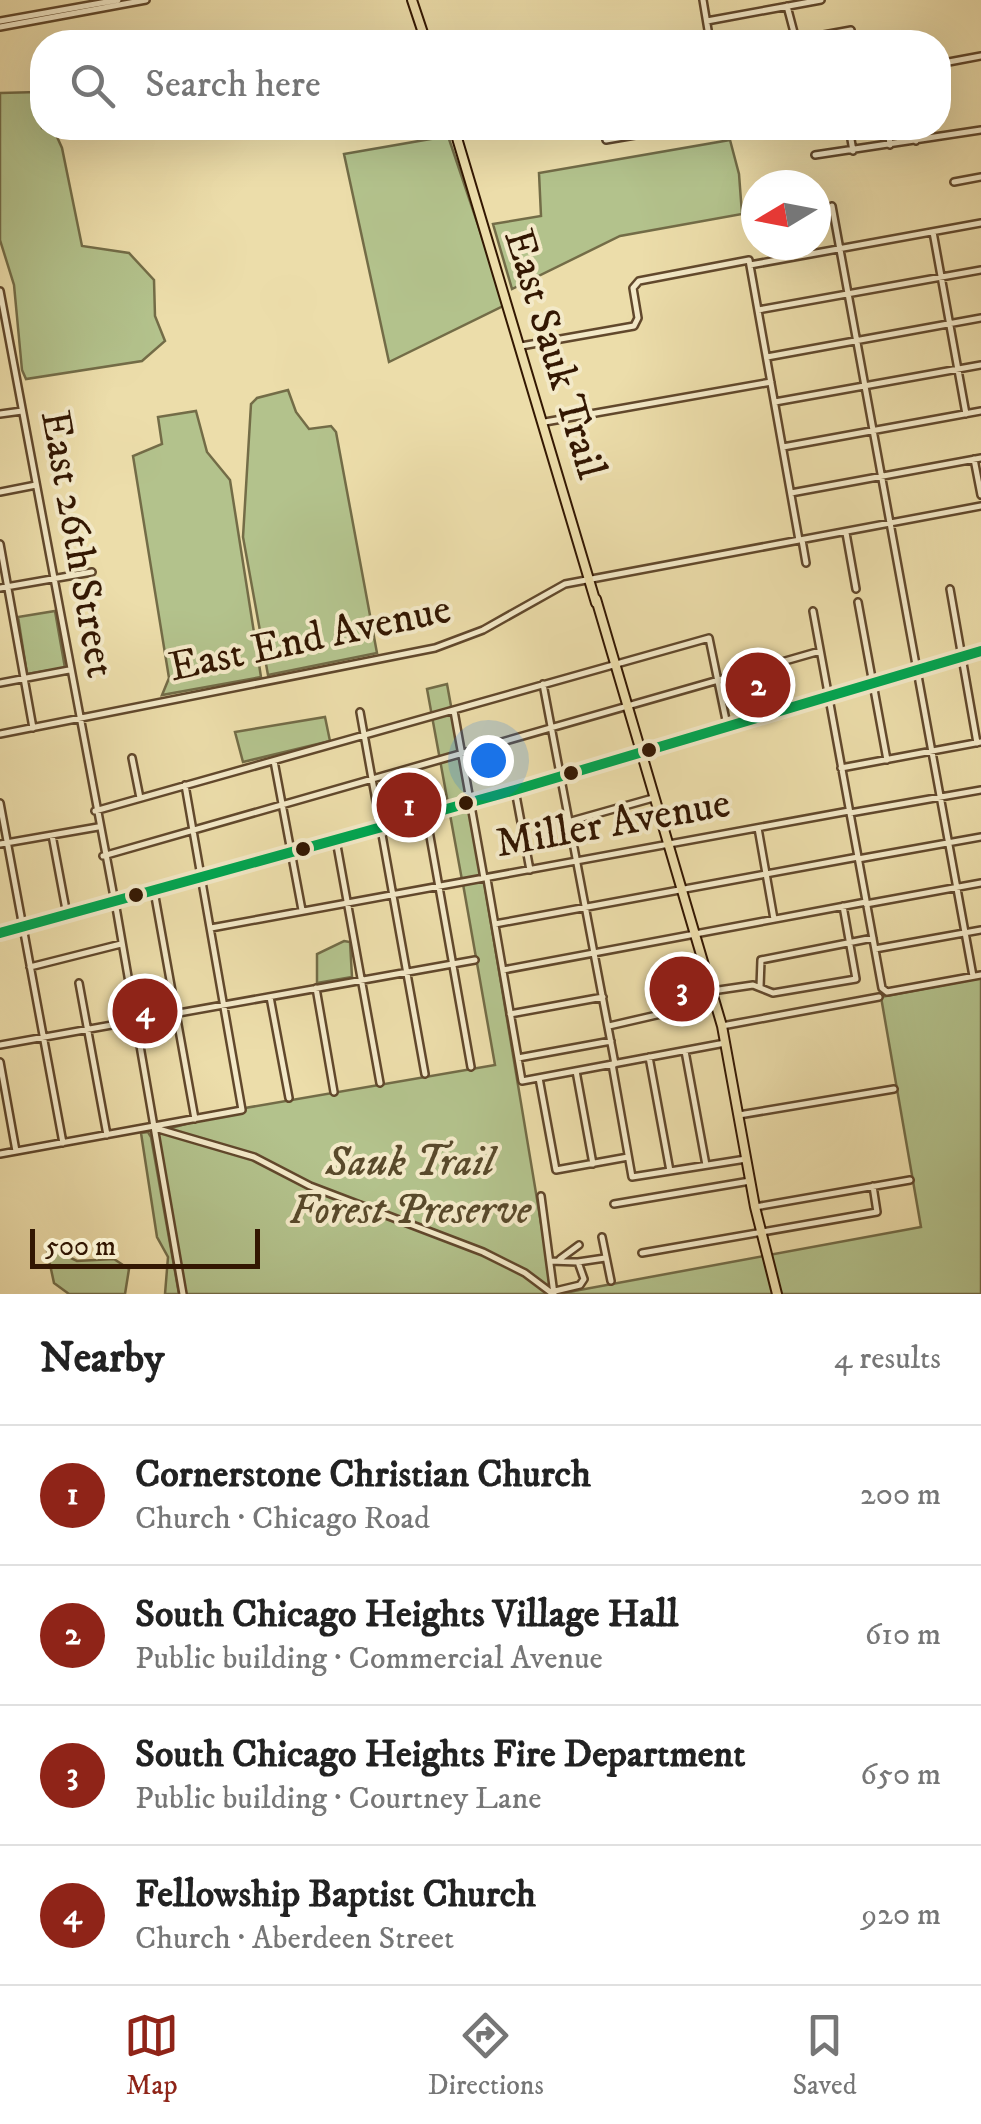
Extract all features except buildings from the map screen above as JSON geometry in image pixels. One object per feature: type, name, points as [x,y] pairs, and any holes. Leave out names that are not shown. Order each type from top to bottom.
[{"type":"main road","points":[[412,0],[422,30]]},
{"type":"main road","name":"East Sauk Trail","points":[[459,140],[722,1026],[755,1207],[776,1294]]},
{"type":"main road","points":[[0,933],[515,790],[981,651]]},
{"type":"street","points":[[0,24],[118,0]]},
{"type":"street","points":[[0,24],[146,0]]},
{"type":"street","points":[[703,0],[708,30]]},
{"type":"street","points":[[707,20],[821,0]]},
{"type":"street","points":[[787,6],[793,30]]},
{"type":"street","points":[[951,62],[981,56]]},
{"type":"street","points":[[951,135],[981,130]]},
{"type":"street","points":[[852,140],[854,151]]},
{"type":"street","points":[[889,140],[890,145]]},
{"type":"street","points":[[814,156],[922,140]]},
{"type":"street","points":[[954,182],[981,176]]},
{"type":"street","points":[[722,1026],[977,976],[957,888],[832,206]]},
{"type":"street","points":[[521,346],[634,326],[638,318],[634,288],[639,281],[981,224]]},
{"type":"street","points":[[933,232],[966,414]]},
{"type":"street","points":[[750,263],[806,564]]},
{"type":"street","points":[[758,310],[981,270]]},
{"type":"street","name":"East 26th Street","points":[[0,291],[114,902],[182,1294]]},
{"type":"street","points":[[767,357],[981,318]]},
{"type":"street","points":[[775,402],[981,365]]},
{"type":"street","points":[[545,422],[771,382]]},
{"type":"street","points":[[0,414],[22,411]]},
{"type":"street","points":[[783,447],[981,412]]},
{"type":"street","points":[[791,493],[978,459],[981,495]]},
{"type":"street","points":[[0,492],[36,485]]},
{"type":"street","name":"East End Avenue","points":[[0,734],[435,648],[483,630],[542,594],[590,580],[981,506]]},
{"type":"street","points":[[845,532],[856,589]]},
{"type":"street","points":[[0,544],[4,588],[33,728]]},
{"type":"street","points":[[4,588],[92,572]]},
{"type":"street","points":[[841,768],[979,743],[950,589]]},
{"type":"street","points":[[858,602],[886,760]]},
{"type":"street","points":[[813,611],[882,994]]},
{"type":"street","points":[[95,810],[709,638],[727,728]]},
{"type":"street","points":[[104,856],[820,651]]},
{"type":"street","points":[[0,683],[70,670]]},
{"type":"street","points":[[543,684],[591,954],[611,1040],[632,1177],[746,1158]]},
{"type":"street","points":[[360,712],[426,1074]]},
{"type":"street","points":[[454,712],[522,1081],[725,1043]]},
{"type":"street","points":[[132,758],[140,798]]},
{"type":"street","points":[[274,761],[302,911]]},
{"type":"street","points":[[0,1154],[242,1110],[185,785]]},
{"type":"street","points":[[515,790],[530,870]]},
{"type":"street","name":"Miller Avenue","points":[[211,928],[981,790]]},
{"type":"street","points":[[568,822],[653,798]]},
{"type":"street","points":[[0,803],[4,843],[63,1143]]},
{"type":"street","points":[[426,814],[470,1067]]},
{"type":"street","points":[[4,843],[98,827]]},
{"type":"street","points":[[758,828],[774,919]]},
{"type":"street","points":[[52,835],[67,915]]},
{"type":"street","points":[[494,924],[981,836]]},
{"type":"street","points":[[336,840],[380,1083]]},
{"type":"street","points":[[502,970],[981,883]]},
{"type":"street","points":[[154,891],[195,1118]]},
{"type":"street","points":[[712,992],[760,987],[773,994],[856,979],[843,906]]},
{"type":"street","points":[[875,950],[981,930]]},
{"type":"street","points":[[760,987],[761,960],[873,938]]},
{"type":"street","points":[[30,967],[121,944]]},
{"type":"street","points":[[0,1045],[475,960]]},
{"type":"street","points":[[78,982],[107,1135]]},
{"type":"street","points":[[316,988],[334,1092]]},
{"type":"street","points":[[270,996],[288,1098]]},
{"type":"street","points":[[510,1014],[602,997]]},
{"type":"street","points":[[608,1026],[674,1011]]},
{"type":"street","points":[[518,1058],[611,1040]]},
{"type":"street","points":[[685,1050],[706,1165]]},
{"type":"street","points":[[649,1057],[670,1171]]},
{"type":"street","points":[[0,1062],[16,1152]]},
{"type":"street","points":[[576,1071],[593,1164]]},
{"type":"street","points":[[539,1078],[556,1170],[629,1157]]},
{"type":"street","points":[[739,1116],[894,1089]]},
{"type":"street","points":[[152,1126],[182,1139],[254,1157],[310,1186],[483,1252],[554,1293]]},
{"type":"street","points":[[614,1204],[750,1180]]},
{"type":"street","points":[[755,1207],[910,1180]]},
{"type":"street","points":[[642,1252],[877,1212],[872,1186]]},
{"type":"street","points":[[541,1196],[554,1293]]},
{"type":"street","points":[[602,1237],[611,1282]]},
{"type":"street","points":[[560,1259],[578,1244]]},
{"type":"street","points":[[550,1260],[606,1258]]},
{"type":"street","points":[[554,1293],[584,1282],[578,1262]]},
{"type":"green space","points":[[30,92],[30,140],[58,140],[82,246],[129,253],[154,280],[155,316],[165,341],[142,361],[26,379],[14,285],[0,240],[0,93]]},
{"type":"green space","points":[[425,140],[449,140],[505,305],[389,362],[344,154]]},
{"type":"green space","points":[[730,140],[739,174],[741,214],[620,236],[512,289],[493,224],[541,216],[539,173]]},
{"type":"green space","points":[[288,390],[296,412],[309,429],[331,426],[336,432],[377,653],[268,675],[243,537],[251,404],[257,398]]},
{"type":"green space","points":[[196,411],[207,452],[230,480],[261,677],[162,695],[169,678],[133,456],[162,444],[158,417]]},
{"type":"green space","points":[[55,611],[65,668],[27,674],[18,617]]},
{"type":"green space","points":[[447,684],[482,876],[462,880],[427,689]]},
{"type":"green space","points":[[325,717],[330,741],[243,762],[235,732]]},
{"type":"green space","name":"Sauk Trail Forest Preserve","points":[[484,881],[552,1289],[534,1277],[550,1294],[184,1294],[156,1132],[245,1108],[495,1065],[463,884]]},
{"type":"green space","points":[[350,942],[352,977],[317,983],[317,954]]},
{"type":"green space","name":"Sauk Trail Forest Preserve","points":[[981,978],[981,1294],[558,1294],[921,1227],[881,997]]},
{"type":"green space","points":[[148,1132],[179,1294],[165,1294],[168,1257],[157,1237],[141,1133]]},
{"type":"green space","points":[[46,1246],[77,1261],[114,1259],[129,1269],[125,1294],[69,1294],[54,1283]]},
{"type":"transit line","points":[[0,933],[515,790],[981,651]]},
{"type":"place","name":"South Chicago Heights Village Hall","points":[[758,685]]},
{"type":"place","name":"Cornerstone Christian Church","points":[[409,805]]},
{"type":"place","name":"South Chicago Heights Fire Department","points":[[682,989]]},
{"type":"place","name":"Fellowship Baptist Church","points":[[145,1011]]}]
